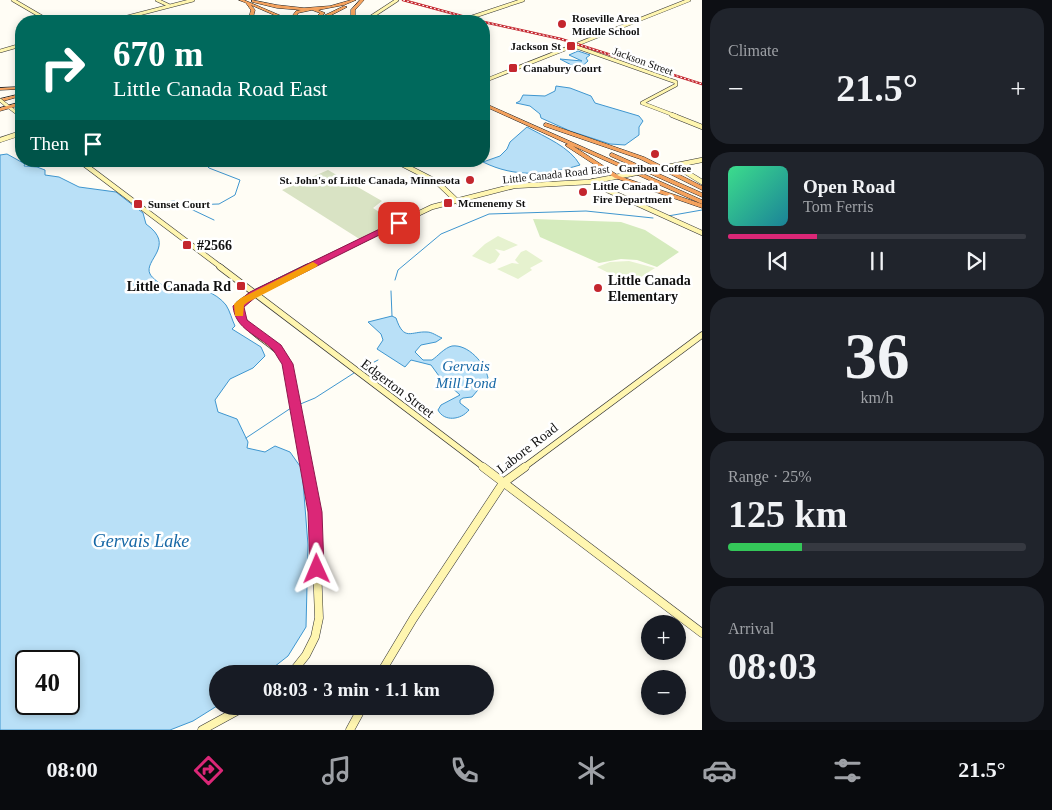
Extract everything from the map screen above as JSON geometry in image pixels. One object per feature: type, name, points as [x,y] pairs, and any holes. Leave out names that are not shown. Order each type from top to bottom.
[{"type":"highway","points":[[241,0],[252,9],[251,15]]},
{"type":"highway","points":[[241,0],[277,15]]},
{"type":"highway","points":[[251,1],[277,7],[316,8],[339,5],[355,0]]},
{"type":"highway","points":[[326,15],[355,0]]},
{"type":"highway","points":[[333,15],[362,0]]},
{"type":"highway","points":[[353,15],[353,10],[362,0]]},
{"type":"highway","points":[[251,1],[285,15]]},
{"type":"highway","points":[[295,15],[297,12],[312,9],[323,13],[321,15]]},
{"type":"highway","points":[[0,89],[15,88]]},
{"type":"highway","points":[[0,110],[3,103],[15,97]]},
{"type":"highway","points":[[490,103],[702,202]]},
{"type":"highway","points":[[490,106],[541,126],[702,195]]},
{"type":"highway","points":[[541,126],[633,154],[659,169],[702,188]]},
{"type":"highway","points":[[541,126],[617,177],[702,206]]},
{"type":"street","points":[[13,0],[39,15]]},
{"type":"street","points":[[157,0],[170,6]]},
{"type":"street","points":[[135,15],[192,0]]},
{"type":"street","points":[[374,15],[396,0]]},
{"type":"street","points":[[478,15],[523,0]]},
{"type":"street","points":[[490,79],[689,0]]},
{"type":"street","name":"Jackson Street","points":[[573,45],[678,83],[642,103],[702,126]]},
{"type":"street","points":[[0,51],[15,47]]},
{"type":"street","points":[[3,103],[15,112]]},
{"type":"street","points":[[0,140],[15,135]]},
{"type":"street","name":"Little Canada Road East","points":[[254,294],[359,244],[420,212],[514,186],[593,181],[702,160]]},
{"type":"street","points":[[676,166],[702,182]]},
{"type":"street","name":"Edgerton Street","points":[[88,167],[702,633]]},
{"type":"street","points":[[408,167],[438,182],[458,202]]},
{"type":"street","points":[[593,181],[607,190],[702,233]]},
{"type":"street","points":[[254,294],[239,304],[238,311],[248,326],[277,348],[285,358],[315,512],[319,618],[311,646],[297,665]]},
{"type":"street","name":"Labore Road","points":[[385,665],[413,619],[503,483],[702,335]]},
{"type":"street","points":[[202,730],[230,715]]},
{"type":"street","points":[[350,730],[358,715]]},
{"type":"green space","points":[[328,170],[382,201],[373,208],[396,223],[361,240],[282,190]]},
{"type":"green space","points":[[533,219],[621,222],[645,230],[679,252],[657,267],[637,260],[621,259],[599,263],[540,237]]},
{"type":"green space","points":[[498,236],[518,245],[504,251],[495,249],[500,254],[495,262],[490,264],[472,256],[485,244]]},
{"type":"green space","points":[[526,250],[543,261],[530,268],[532,270],[518,279],[497,269],[512,263],[519,264],[515,260],[521,252]]},
{"type":"green space","points":[[629,261],[655,268],[630,284],[597,267],[610,262]]},
{"type":"water","points":[[578,51],[590,55],[586,58],[588,61],[579,69],[560,59],[582,61],[569,55]]},
{"type":"water","points":[[556,86],[570,88],[591,96],[595,103],[639,116],[643,121],[639,127],[639,135],[625,145],[610,144],[570,131],[541,118],[540,114],[530,106],[516,103],[520,101],[523,95],[545,96],[555,91]]},
{"type":"water","points":[[527,127],[564,148],[580,165],[543,173],[519,173],[490,165],[490,160],[500,156],[507,149],[510,142]]},
{"type":"water","name":"Gervais Lake","points":[[7,154],[15,158],[15,167],[37,167],[45,170],[45,175],[59,177],[79,187],[116,192],[143,213],[146,224],[155,232],[159,239],[157,252],[149,269],[151,276],[165,286],[181,285],[193,287],[205,290],[222,300],[229,310],[235,326],[232,329],[261,347],[265,356],[253,368],[230,379],[215,400],[218,412],[237,419],[248,442],[247,448],[265,452],[275,446],[290,452],[302,469],[308,545],[306,627],[288,656],[276,665],[209,665],[209,711],[193,721],[170,730],[0,730],[0,155]]},
{"type":"water","name":"Gervais Mill Pond","points":[[392,316],[396,318],[405,333],[429,332],[442,338],[436,342],[421,345],[415,352],[423,360],[432,360],[449,347],[458,346],[470,351],[480,361],[488,378],[472,397],[460,400],[460,403],[469,410],[462,416],[448,418],[438,410],[441,405],[460,395],[439,376],[431,365],[411,360],[405,367],[377,349],[383,340],[381,334],[368,322]]},
{"type":"waterway","points":[[186,205],[219,204],[235,195],[240,180],[208,167]]},
{"type":"waterway","points":[[159,203],[174,201],[214,220]]},
{"type":"waterway","points":[[668,216],[702,210]]},
{"type":"waterway","points":[[395,280],[398,270],[441,234],[489,214],[586,211],[653,218]]},
{"type":"waterway","points":[[391,291],[392,316]]},
{"type":"waterway","points":[[359,370],[378,360]]},
{"type":"waterway","points":[[298,405],[315,398],[354,373]]},
{"type":"waterway","points":[[246,438],[291,408]]},
{"type":"railway","points":[[403,0],[458,15]]},
{"type":"railway","points":[[490,23],[561,39],[702,84]]},
{"type":"slow traffic","points":[[239,314],[239,304],[244,300],[313,265]]},
{"type":"place","name":"Roseville Area Middle School","points":[[562,24]]},
{"type":"place","name":"Jackson St","points":[[571,46]]},
{"type":"place","name":"Canabury Court","points":[[513,68]]},
{"type":"place","name":"Caribou Coffee","points":[[655,154]]},
{"type":"place","name":"St. John's of Little Canada, Minnesota","points":[[470,180]]},
{"type":"place","name":"Little Canada Fire Department","points":[[583,192]]},
{"type":"place","name":"Mcmenemy St","points":[[448,203]]},
{"type":"place","name":"Sunset Court","points":[[138,204]]},
{"type":"place","name":"#2566","points":[[187,245]]},
{"type":"place","name":"Little Canada Rd","points":[[241,286]]},
{"type":"place","name":"Little Canada Elementary","points":[[598,288]]},
{"type":"route","points":[[317,569],[315,512],[287,364],[282,353],[277,348],[243,322],[238,306],[254,294],[352,248],[399,223]]}]
